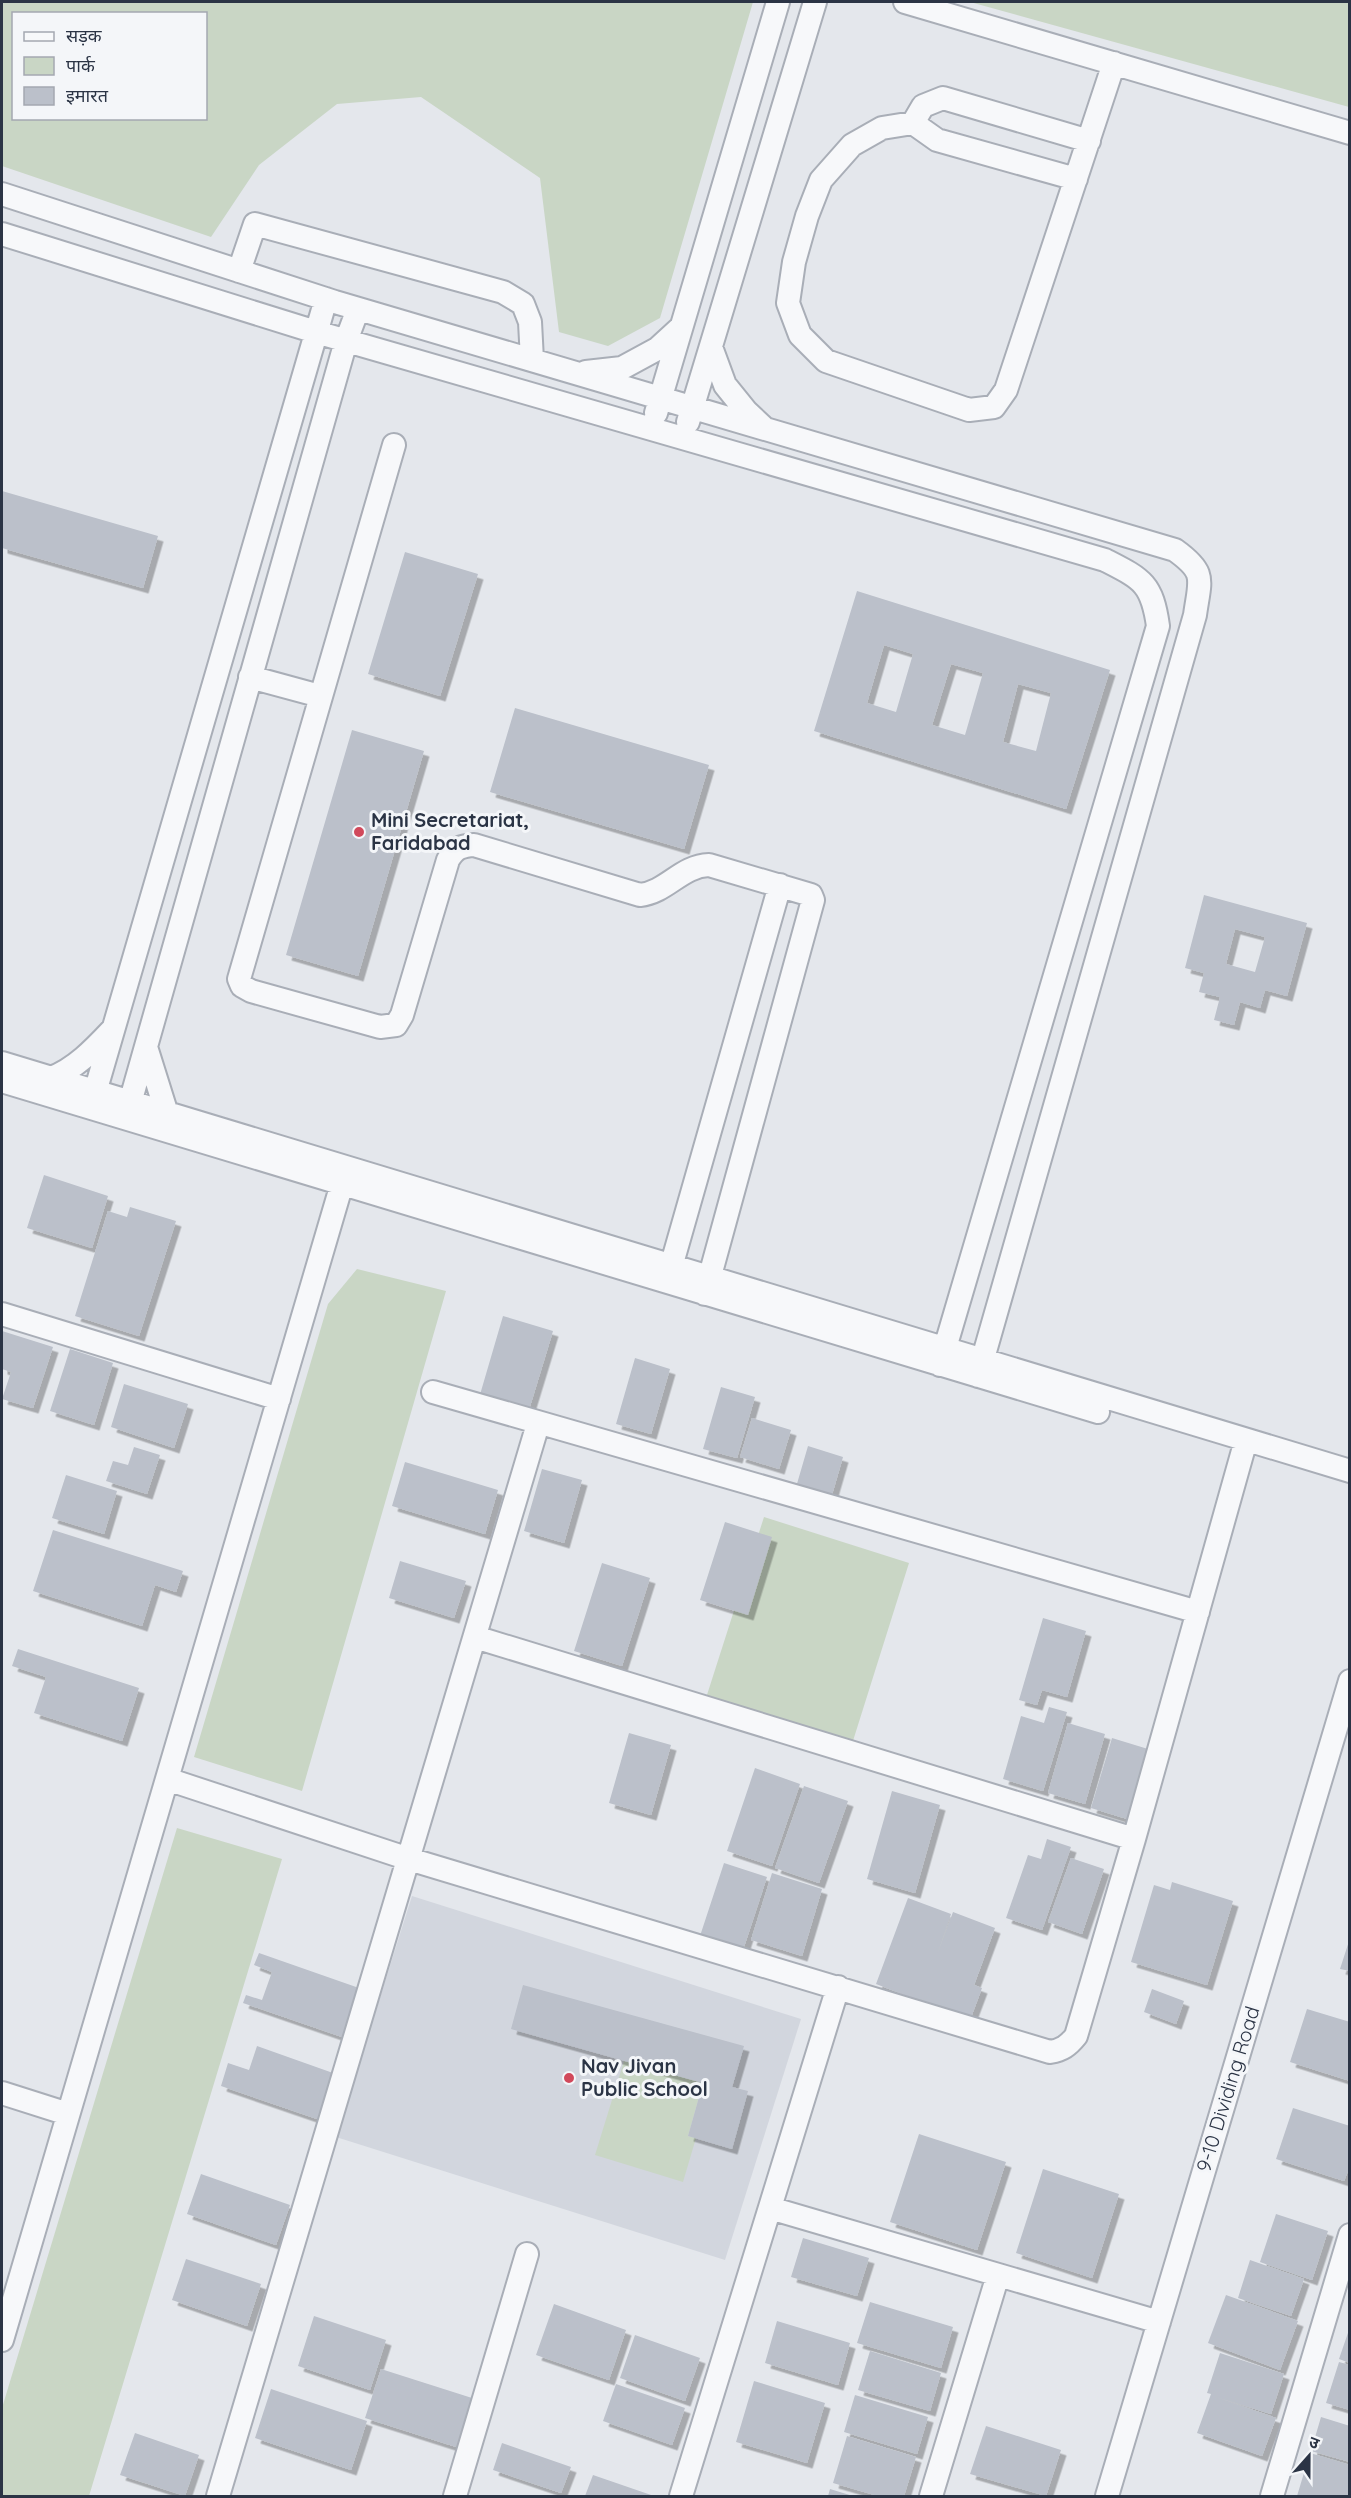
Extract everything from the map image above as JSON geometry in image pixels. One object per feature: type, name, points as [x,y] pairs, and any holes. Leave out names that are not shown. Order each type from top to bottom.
[{"type":"street","points":[[651,428],[778,2]]},
{"type":"street","points":[[683,438],[815,2]]},
{"type":"street","points":[[905,2],[1350,133]]},
{"type":"street","points":[[1076,179],[937,140],[913,123],[882,128],[852,146],[821,180],[807,216],[794,262],[788,303],[800,335],[826,360],[869,376],[969,410],[994,407],[1006,390],[1089,141],[1114,63]]},
{"type":"street","points":[[913,123],[923,106],[943,98],[1089,141]]},
{"type":"street","points":[[2,194],[358,309],[1175,550],[1194,563],[1200,580],[1195,615],[980,1368]]},
{"type":"street","points":[[239,271],[255,224],[503,292],[523,304],[530,322],[532,360]]},
{"type":"street","points":[[2,234],[346,341],[1105,560],[1138,577],[1155,599],[1158,626],[942,1357]]},
{"type":"street","points":[[92,1100],[326,299]]},
{"type":"street","points":[[127,1110],[346,341],[358,309]]},
{"type":"street","points":[[576,373],[622,368],[657,349],[681,327]]},
{"type":"street","points":[[711,346],[725,385],[746,411],[766,429]]},
{"type":"street","points":[[394,445],[238,979],[242,986],[251,991],[380,1027],[387,1028],[396,1024],[402,1015],[448,860],[453,850],[463,845],[474,845],[640,895],[653,894],[697,866],[709,866],[809,893],[813,900],[707,1286]]},
{"type":"street","points":[[250,677],[320,696]]},
{"type":"street","points":[[669,1274],[780,885]]},
{"type":"street","points":[[51,1078],[60,1075],[92,1051],[113,1028]]},
{"type":"street","points":[[146,1046],[167,1114]]},
{"type":"street","points":[[2,1063],[51,1078],[92,1100]]},
{"type":"street","points":[[2,1081],[92,1100],[127,1110],[1244,1447],[1350,1471]]},
{"type":"street","points":[[127,1110],[167,1114],[345,1177]]},
{"type":"street","points":[[2,2340],[345,1177]]},
{"type":"street","points":[[2,1314],[279,1399]]},
{"type":"street","points":[[433,1392],[1198,1612]]},
{"type":"street","points":[[218,2496],[538,1424]]},
{"type":"street","points":[[1244,1447],[1350,1487]]},
{"type":"street","points":[[167,1779],[409,1859],[1050,2052],[1061,2050],[1068,2046],[1076,2036],[1244,1447]]},
{"type":"street","points":[[475,1637],[1134,1839]]},
{"type":"street","name":"9-10 Dividing Road","points":[[1107,2496],[1350,1681]]},
{"type":"street","points":[[681,2496],[838,1987]]},
{"type":"street","points":[[2,2093],[68,2114]]},
{"type":"street","points":[[770,2208],[1159,2322]]},
{"type":"street","points":[[1272,2496],[1350,2235]]},
{"type":"street","points":[[454,2496],[527,2254]]},
{"type":"street","points":[[931,2496],[998,2275]]},
{"type":"shaded area","name":"Nav Jivan Public School","points":[[412,1896],[801,2019],[725,2260],[336,2137]]},
{"type":"green space","points":[[2,2],[753,2],[660,318],[608,346],[559,332],[540,178],[421,97],[337,104],[259,165],[211,237],[2,166]]},
{"type":"green space","points":[[970,2],[1349,2],[1349,107]]},
{"type":"green space","points":[[357,1269],[446,1291],[302,1791],[194,1757],[328,1304]]},
{"type":"green space","points":[[764,1517],[909,1563],[852,1744],[706,1698]]},
{"type":"green space","points":[[177,1828],[282,1859],[89,2496],[2,2496],[2,2408]]},
{"type":"green space","points":[[624,2061],[703,2083],[688,2136],[696,2138],[683,2182],[595,2155]]},
{"type":"building","points":[[2,491],[158,536],[143,588],[2,548]]},
{"type":"building","points":[[405,552],[478,574],[440,696],[368,674]]},
{"type":"building","points":[[857,591],[1110,670],[1066,809],[814,731]],"holes":[[[884,645],[913,654],[896,712],[867,703]],[[951,664],[983,673],[965,735],[932,725]],[[1018,684],[1051,693],[1036,751],[1003,742]]]},
{"type":"building","points":[[515,708],[709,765],[684,849],[490,792]]},
{"type":"building","points":[[352,730],[424,751],[358,976],[286,955]]},
{"type":"building","points":[[1204,895],[1307,923],[1287,996],[1265,990],[1260,1008],[1240,1002],[1234,1025],[1214,1020],[1220,997],[1199,992],[1204,973],[1185,968]],"holes":[[[1235,929],[1265,937],[1255,972],[1226,964]]]},
{"type":"building","points":[[44,1175],[108,1196],[92,1248],[27,1228]]},
{"type":"building","points":[[130,1207],[176,1221],[139,1336],[75,1316],[108,1211],[127,1217]]},
{"type":"building","points":[[503,1316],[553,1331],[528,1413],[479,1398]]},
{"type":"building","points":[[2,1331],[53,1347],[33,1408],[2,1399],[11,1372],[2,1369]]},
{"type":"building","points":[[70,1349],[113,1363],[94,1425],[50,1411]]},
{"type":"building","points":[[635,1358],[670,1369],[651,1434],[616,1424]]},
{"type":"building","points":[[124,1384],[188,1404],[174,1448],[111,1427]]},
{"type":"building","points":[[721,1387],[755,1397],[737,1458],[703,1449]]},
{"type":"building","points":[[752,1418],[791,1430],[779,1469],[740,1457]]},
{"type":"building","points":[[808,1446],[843,1457],[829,1505],[794,1494]]},
{"type":"building","points":[[134,1447],[160,1455],[147,1494],[106,1481],[113,1461],[128,1465]]},
{"type":"building","points":[[405,1462],[498,1490],[485,1534],[392,1506]]},
{"type":"building","points":[[542,1469],[582,1480],[564,1543],[524,1531]]},
{"type":"building","points":[[66,1475],[117,1491],[104,1534],[52,1518]]},
{"type":"building","points":[[725,1522],[772,1537],[748,1615],[700,1600]]},
{"type":"building","points":[[53,1530],[183,1571],[176,1592],[155,1585],[142,1626],[33,1591]]},
{"type":"building","points":[[400,1561],[466,1581],[454,1618],[389,1598]]},
{"type":"building","points":[[602,1563],[650,1578],[622,1666],[574,1651]]},
{"type":"building","points":[[1043,1618],[1086,1631],[1067,1697],[1042,1690],[1037,1705],[1019,1700]]},
{"type":"building","points":[[18,1649],[139,1688],[122,1741],[34,1713],[46,1677],[12,1666]]},
{"type":"building","points":[[1049,1707],[1067,1712],[1043,1791],[1003,1779],[1021,1716],[1044,1723]]},
{"type":"building","points":[[1068,1723],[1105,1734],[1085,1804],[1048,1793]]},
{"type":"building","points":[[629,1733],[671,1745],[651,1815],[609,1803]]},
{"type":"building","points":[[1112,1738],[1148,1749],[1127,1819],[1091,1808]]},
{"type":"building","points":[[755,1768],[800,1784],[772,1866],[727,1851]]},
{"type":"building","points":[[804,1786],[848,1801],[819,1883],[775,1868]]},
{"type":"building","points":[[892,1791],[940,1805],[915,1893],[867,1879]]},
{"type":"building","points":[[1047,1839],[1071,1847],[1042,1930],[1006,1918],[1028,1855],[1041,1859]]},
{"type":"building","points":[[1071,1858],[1104,1869],[1082,1934],[1048,1922]]},
{"type":"building","points":[[724,1863],[767,1877],[743,1950],[700,1936]]},
{"type":"building","points":[[772,1873],[822,1889],[802,1956],[751,1940]]},
{"type":"building","points":[[1172,1882],[1233,1901],[1207,1985],[1131,1962],[1154,1885],[1170,1890]]},
{"type":"building","points":[[908,1898],[951,1914],[937,1955],[953,1912],[995,1928],[974,1985],[982,1988],[970,2020],[876,1984]]},
{"type":"building","points":[[1350,1938],[1350,1971],[1340,1969]]},
{"type":"building","points":[[259,1953],[359,1988],[342,2037],[243,2003],[246,1995],[262,2000],[272,1972],[254,1965]]},
{"type":"building","points":[[523,1985],[744,2046],[732,2087],[748,2091],[732,2149],[688,2136],[703,2083],[511,2029]]},
{"type":"building","points":[[1152,1989],[1184,2001],[1176,2024],[1144,2012]]},
{"type":"building","points":[[1307,2009],[1350,2022],[1350,2081],[1290,2062]]},
{"type":"building","points":[[257,2046],[333,2073],[317,2119],[221,2086],[228,2063],[249,2070]]},
{"type":"building","points":[[1293,2108],[1350,2126],[1350,2166],[1344,2181],[1276,2159]]},
{"type":"building","points":[[919,2134],[1006,2162],[977,2250],[890,2222]]},
{"type":"building","points":[[1043,2169],[1119,2194],[1092,2278],[1016,2253]]},
{"type":"building","points":[[201,2174],[290,2205],[276,2245],[187,2214]]},
{"type":"building","points":[[1276,2214],[1328,2231],[1312,2280],[1260,2262]]},
{"type":"building","points":[[803,2238],[869,2258],[857,2296],[791,2277]]},
{"type":"building","points":[[186,2259],[261,2284],[247,2326],[172,2300]]},
{"type":"building","points":[[1250,2260],[1304,2279],[1291,2316],[1238,2298]]},
{"type":"building","points":[[1226,2295],[1298,2321],[1280,2370],[1208,2343]]},
{"type":"building","points":[[870,2302],[953,2327],[941,2368],[857,2343]]},
{"type":"building","points":[[554,2304],[626,2330],[609,2380],[536,2355]]},
{"type":"building","points":[[314,2316],[386,2340],[370,2390],[298,2366]]},
{"type":"building","points":[[777,2321],[850,2343],[838,2385],[765,2363]]},
{"type":"building","points":[[1350,2327],[1350,2363],[1339,2359]]},
{"type":"building","points":[[635,2335],[700,2358],[685,2401],[620,2378]]},
{"type":"building","points":[[870,2351],[941,2373],[930,2411],[858,2390]]},
{"type":"building","points":[[1220,2353],[1284,2374],[1271,2414],[1216,2397],[1276,2418],[1262,2456],[1197,2433],[1211,2394],[1207,2393]]},
{"type":"building","points":[[1339,2362],[1350,2365],[1350,2410],[1326,2403]]},
{"type":"building","points":[[381,2369],[472,2398],[456,2447],[365,2418]]},
{"type":"building","points":[[754,2381],[825,2403],[807,2463],[736,2442]]},
{"type":"building","points":[[616,2384],[685,2408],[672,2445],[603,2421]]},
{"type":"building","points":[[271,2389],[367,2421],[351,2470],[255,2438]]},
{"type":"building","points":[[855,2395],[928,2417],[917,2454],[844,2432]]},
{"type":"building","points":[[1321,2417],[1350,2426],[1350,2462],[1311,2451]]},
{"type":"building","points":[[986,2426],[1061,2450],[1046,2496],[970,2474]]},
{"type":"building","points":[[135,2433],[199,2455],[185,2496],[120,2475]]},
{"type":"building","points":[[847,2436],[916,2457],[904,2496],[878,2496],[833,2483]]},
{"type":"building","points":[[502,2443],[571,2467],[561,2493],[493,2470]]},
{"type":"building","points":[[1310,2453],[1350,2465],[1350,2496],[1297,2496]]},
{"type":"building","points":[[593,2475],[654,2496],[585,2496]]},
{"type":"building","points":[[830,2489],[853,2496],[828,2496]]},
{"type":"place","name":"Mini Secretariat, Faridabad","points":[[359,832]]},
{"type":"place","name":"Nav Jivan Public School","points":[[569,2078]]}]
